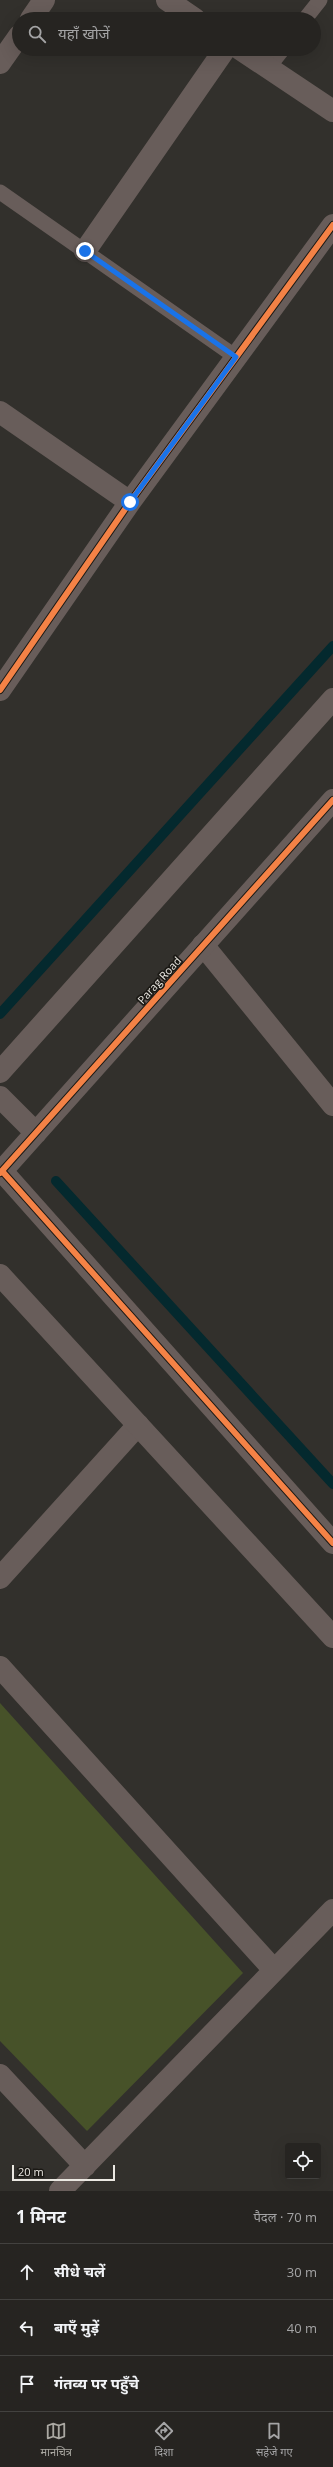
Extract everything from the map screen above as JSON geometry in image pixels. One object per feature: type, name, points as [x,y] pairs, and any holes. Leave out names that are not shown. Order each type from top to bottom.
[{"type":"street","points":[[36,12],[44,0]]},
{"type":"street","points":[[167,0],[185,12]]},
{"type":"street","points":[[0,63],[12,46]]},
{"type":"street","points":[[85,251],[220,56]]},
{"type":"street","points":[[250,56],[333,111]]},
{"type":"street","points":[[0,690],[130,502],[333,225]]},
{"type":"street","points":[[0,412],[130,502]]},
{"type":"street","points":[[0,1072],[333,699]]},
{"type":"street","name":"Parag Road","points":[[1,1172],[333,800]]},
{"type":"street","points":[[203,946],[333,1105]]},
{"type":"street","points":[[0,1097],[36,1133]]},
{"type":"street","points":[[1,1172],[333,1543]]},
{"type":"street","points":[[0,1275],[333,1637]]},
{"type":"street","points":[[0,1578],[138,1425]]},
{"type":"street","points":[[0,1667],[274,1970]]},
{"type":"street","points":[[60,2191],[333,1910]]},
{"type":"street","points":[[0,2075],[85,2166]]},
{"type":"lane","points":[[311,12],[320,0]]},
{"type":"lane","points":[[268,68],[277,56]]},
{"type":"lane","points":[[0,192],[236,357]]},
{"type":"green space","points":[[0,1703],[243,1973],[87,2131],[0,2041]]},
{"type":"waterway","points":[[0,1014],[333,646]]},
{"type":"waterway","points":[[56,1181],[333,1484]]},
{"type":"cycle path","points":[[0,690],[130,502],[333,225]]},
{"type":"cycle path","points":[[0,1173],[333,800]]},
{"type":"cycle path","points":[[2,1171],[333,1543]]},
{"type":"route","points":[[85,251],[236,357],[130,502]]}]
